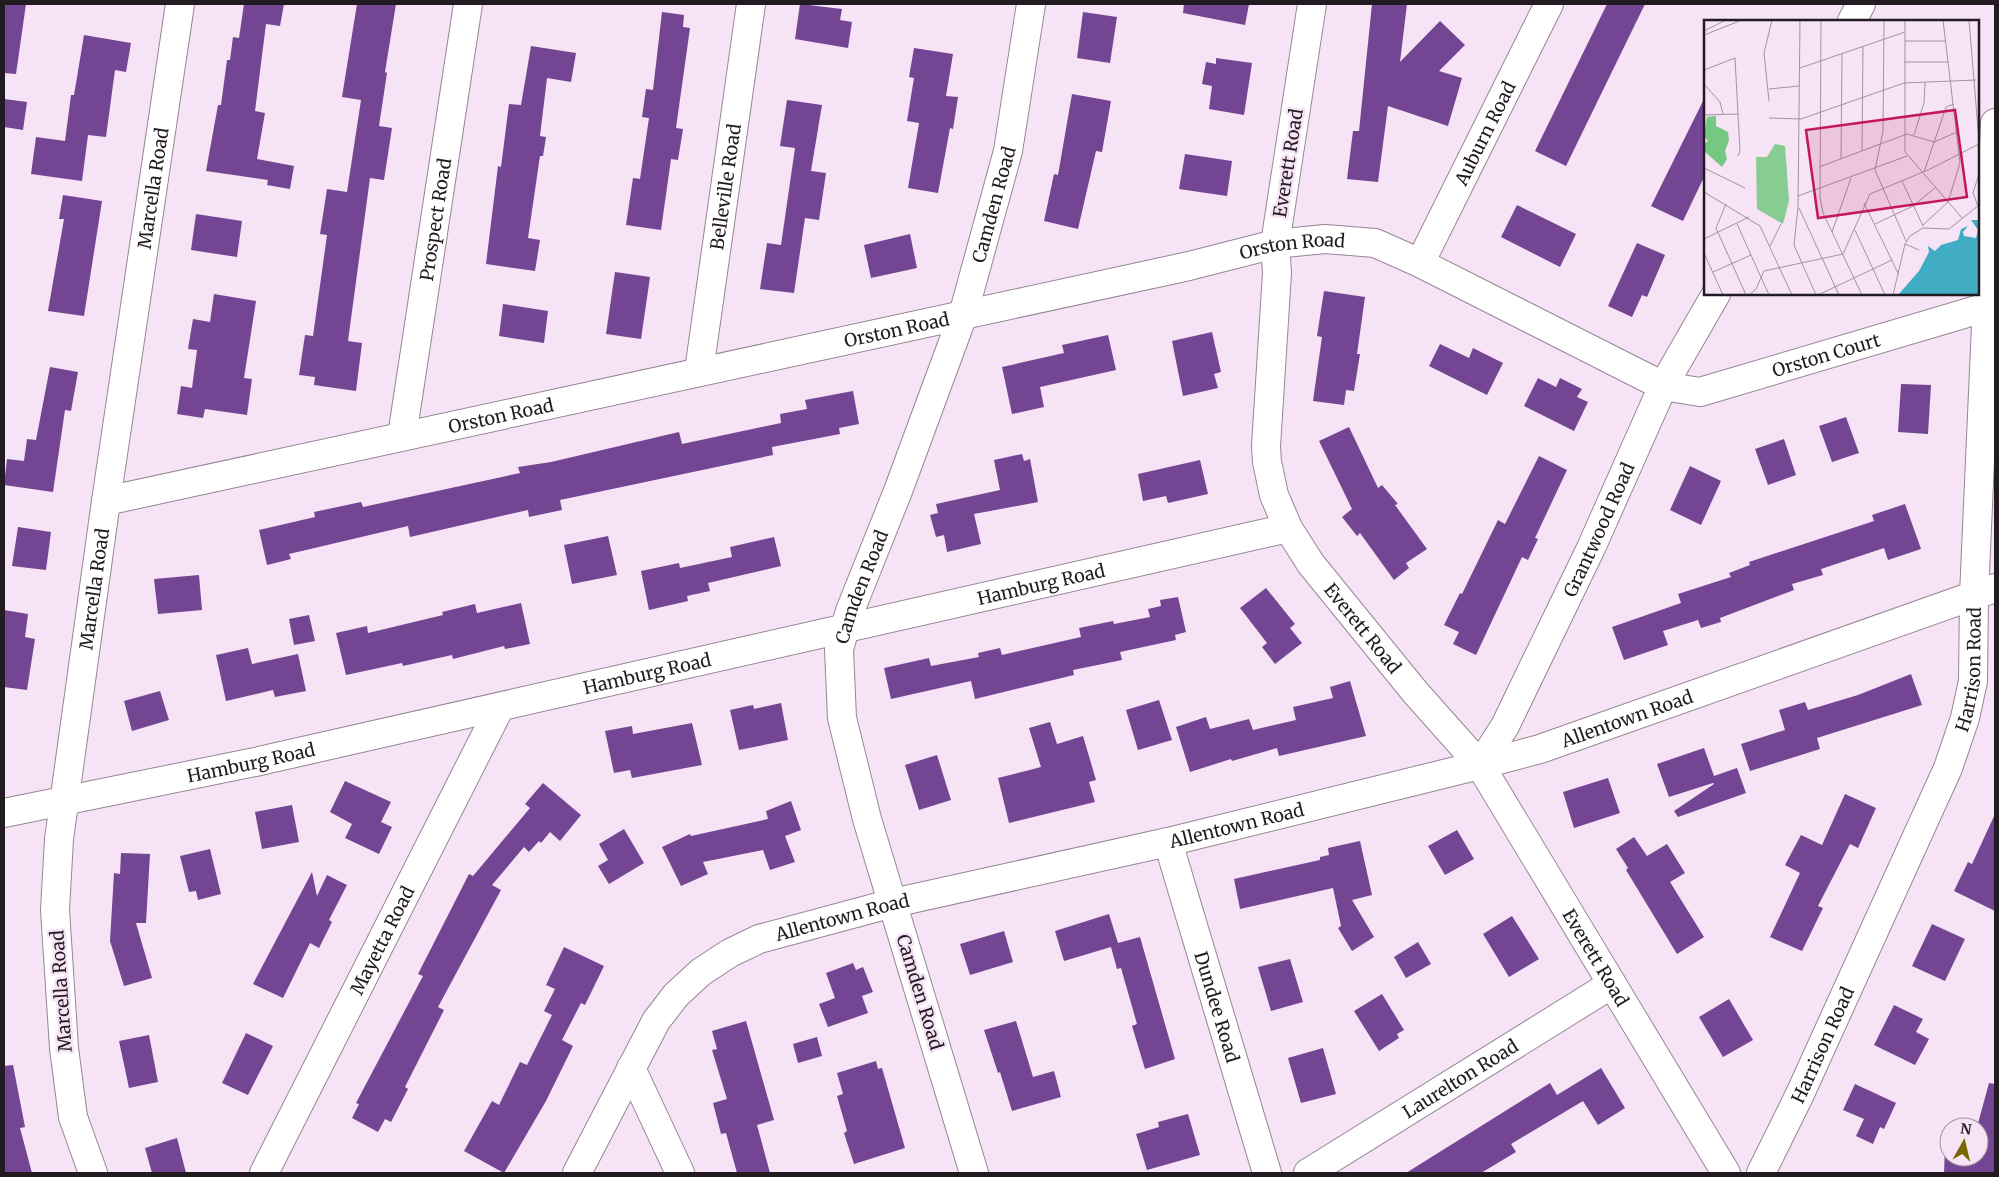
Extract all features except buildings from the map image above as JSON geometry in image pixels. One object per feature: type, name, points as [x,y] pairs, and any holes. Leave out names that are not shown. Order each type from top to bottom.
[{"type":"street","name":"Marcella Road","points":[[93,1173],[73,1117],[62,1028],[56,910],[59,839],[106,501],[180,4]]},
{"type":"street","name":"Prospect Road","points":[[402,436],[468,4]]},
{"type":"street","name":"Belleville Road","points":[[699,371],[751,4]]},
{"type":"street","name":"Camden Road","points":[[974,1173],[867,819],[842,718],[839,649],[963,315],[1008,151],[1031,4]]},
{"type":"street","name":"Everett Road","points":[[1312,4],[1275,244],[1277,273],[1266,446],[1267,462],[1274,495],[1288,528],[1311,564],[1397,670],[1480,765],[1726,1173]]},
{"type":"street","name":"Auburn Road","points":[[1420,263],[1548,4]]},
{"type":"street","points":[[1852,20],[1860,4]]},
{"type":"street","name":"Harrison Road","points":[[1761,1173],[1800,1094],[1948,768],[1965,718],[1985,592],[1987,307],[1995,123]]},
{"type":"street","name":"Orston Road","points":[[106,501],[1189,266],[1275,244],[1325,239],[1375,243],[1420,263],[1663,386]]},
{"type":"street","name":"Grantwood Road","points":[[1480,765],[1505,726],[1591,548],[1663,386],[1715,295]]},
{"type":"street","name":"Orston Court","points":[[1663,386],[1700,392],[1987,307]]},
{"type":"street","name":"Hamburg Road","points":[[4,813],[255,762],[1288,528]]},
{"type":"street","name":"Allentown Road","points":[[577,1173],[656,1021],[676,995],[701,972],[730,953],[759,939],[893,903],[1168,842],[1540,749],[1985,592]]},
{"type":"street","name":"Mayetta Road","points":[[264,1173],[500,707]]},
{"type":"street","name":"Dundee Road","points":[[1168,842],[1266,1173]]},
{"type":"street","name":"Laurelton Road","points":[[1308,1173],[1612,984]]},
{"type":"street","points":[[631,1068],[680,1173]]}]
